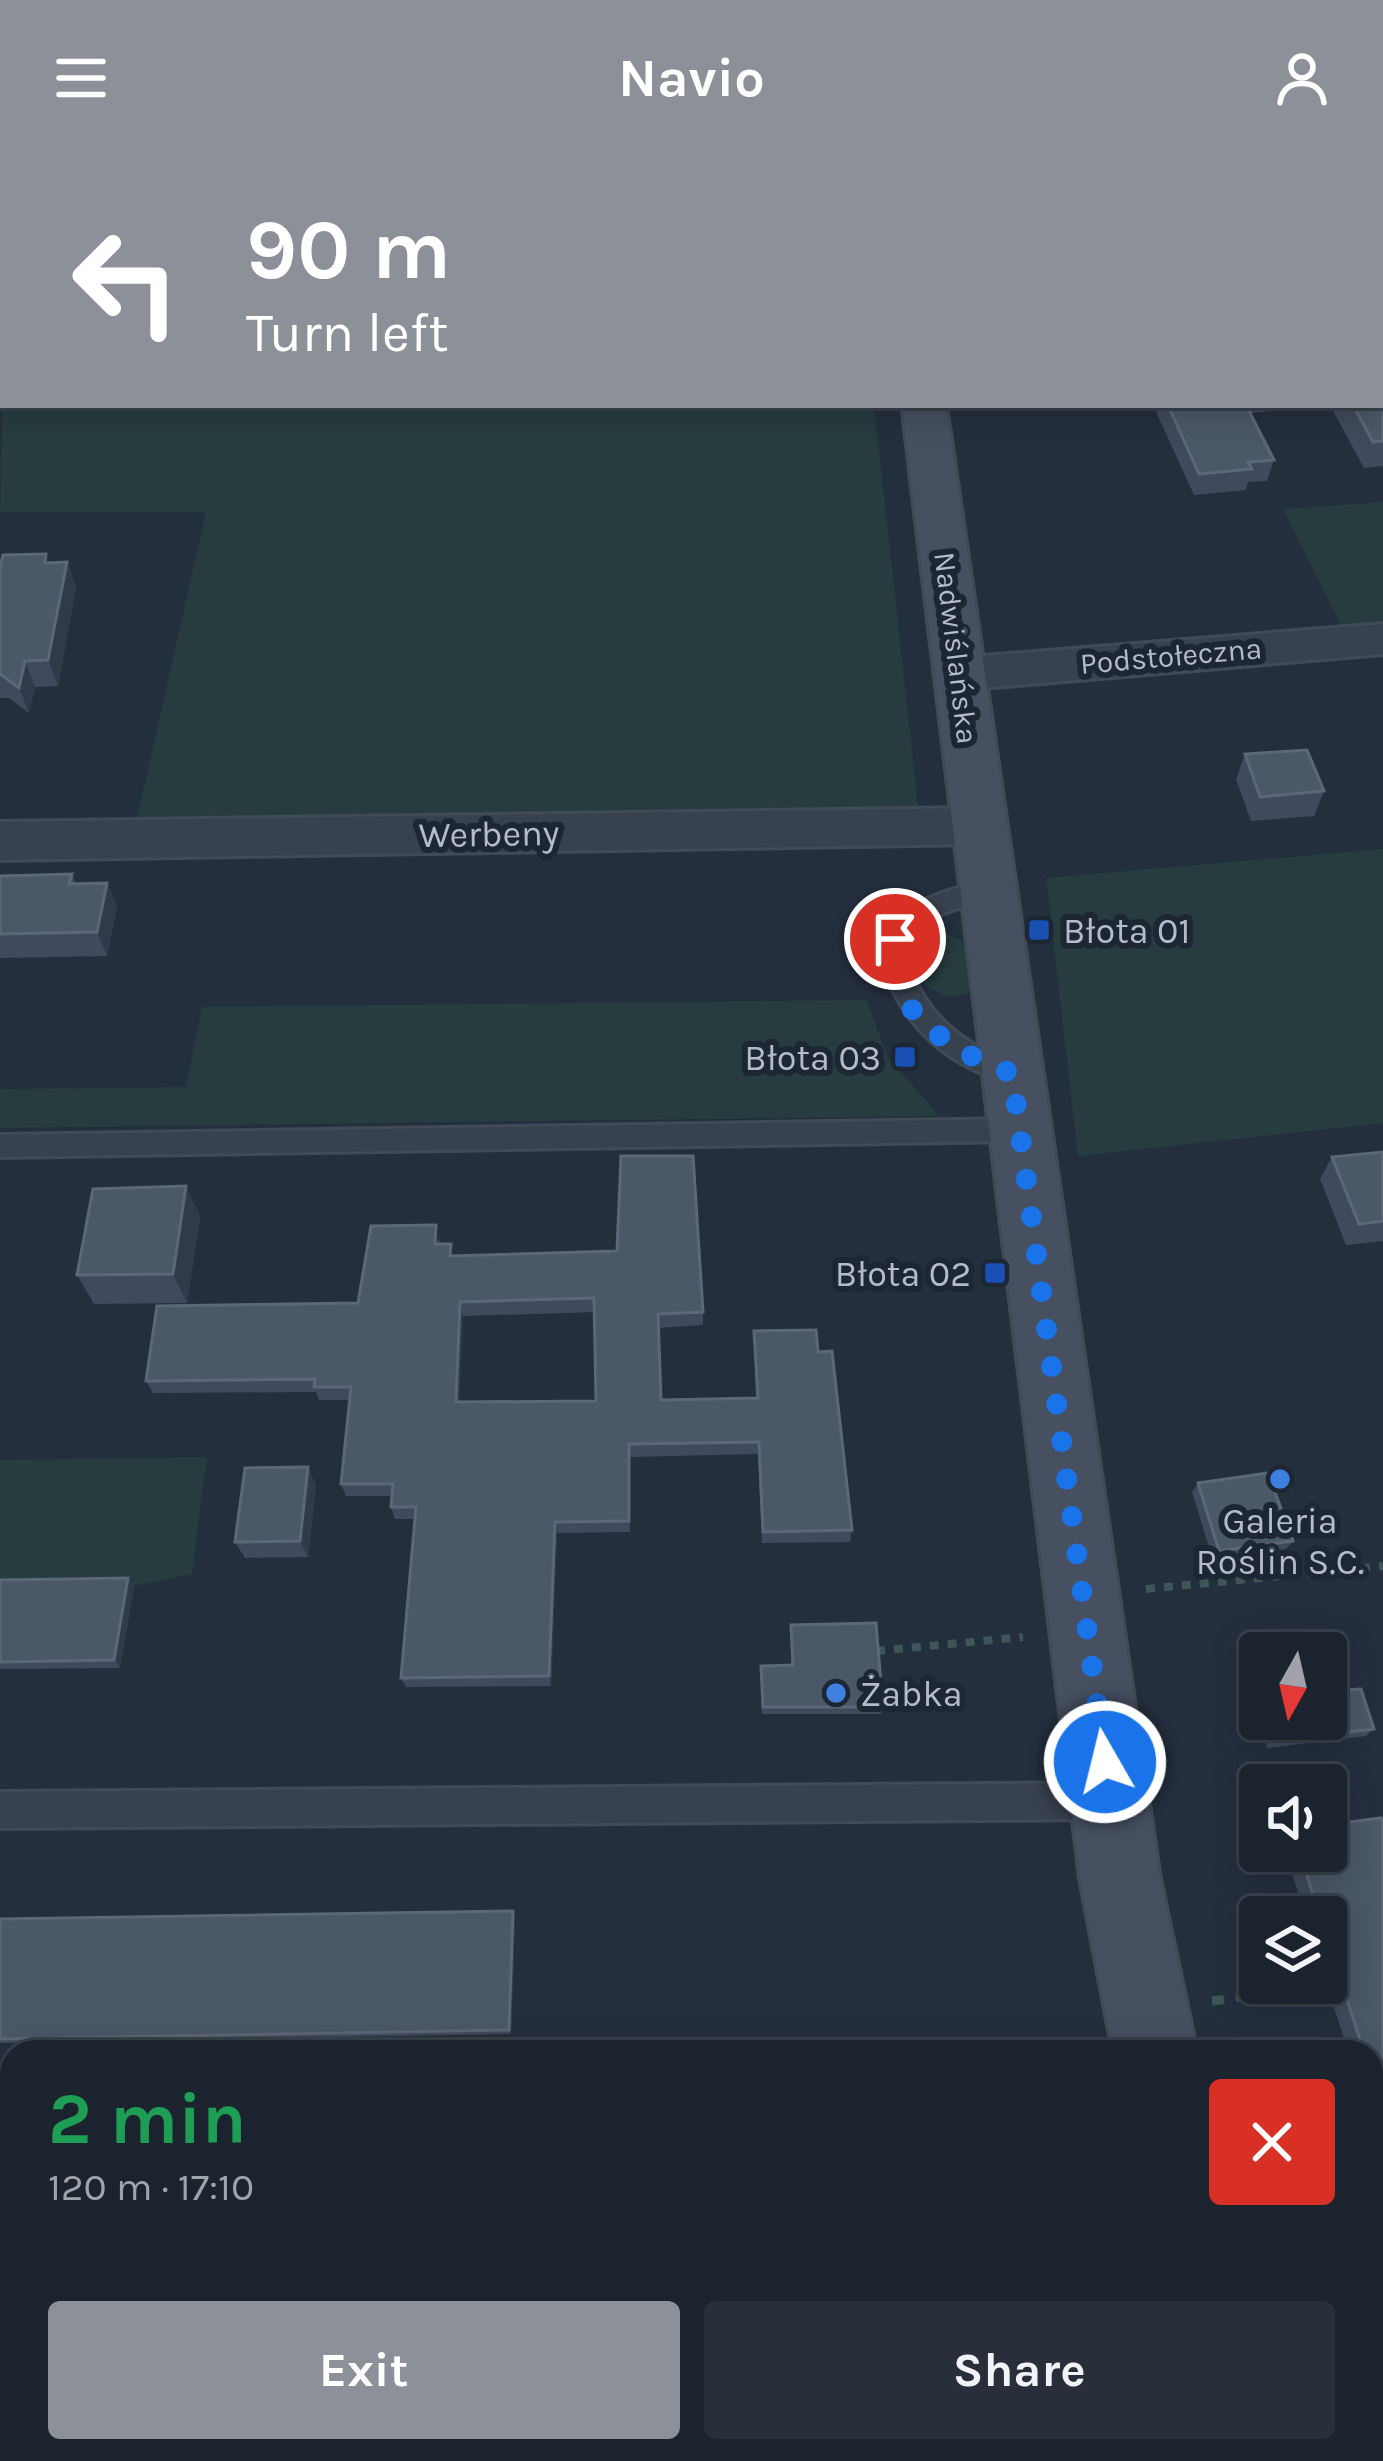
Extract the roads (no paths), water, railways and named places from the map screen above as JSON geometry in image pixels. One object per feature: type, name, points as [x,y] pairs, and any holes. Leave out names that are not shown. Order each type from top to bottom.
[{"type":"main road","name":"Nadwiślańska","points":[[924,408],[1016,1102],[1056,1615],[1110,1801],[1150,2031]]},
{"type":"street","name":"Podstołeczna","points":[[959,674],[1383,639]]},
{"type":"street","name":"Werbeny","points":[[0,842],[979,826]]},
{"type":"lane","points":[[987,891],[915,915],[902,928],[891,953],[905,993],[930,1030],[1016,1102]]},
{"type":"lane","points":[[0,1146],[1016,1102]]},
{"type":"lane","points":[[0,1810],[1110,1801]]},
{"type":"place","name":"Błota 01","points":[[1039,930]]},
{"type":"place","name":"Błota 03","points":[[905,1057]]},
{"type":"place","name":"Błota 02","points":[[995,1273]]},
{"type":"place","name":"Galeria Roślin S.C.","points":[[1280,1479]]},
{"type":"place","name":"Żabka","points":[[836,1693]]}]
